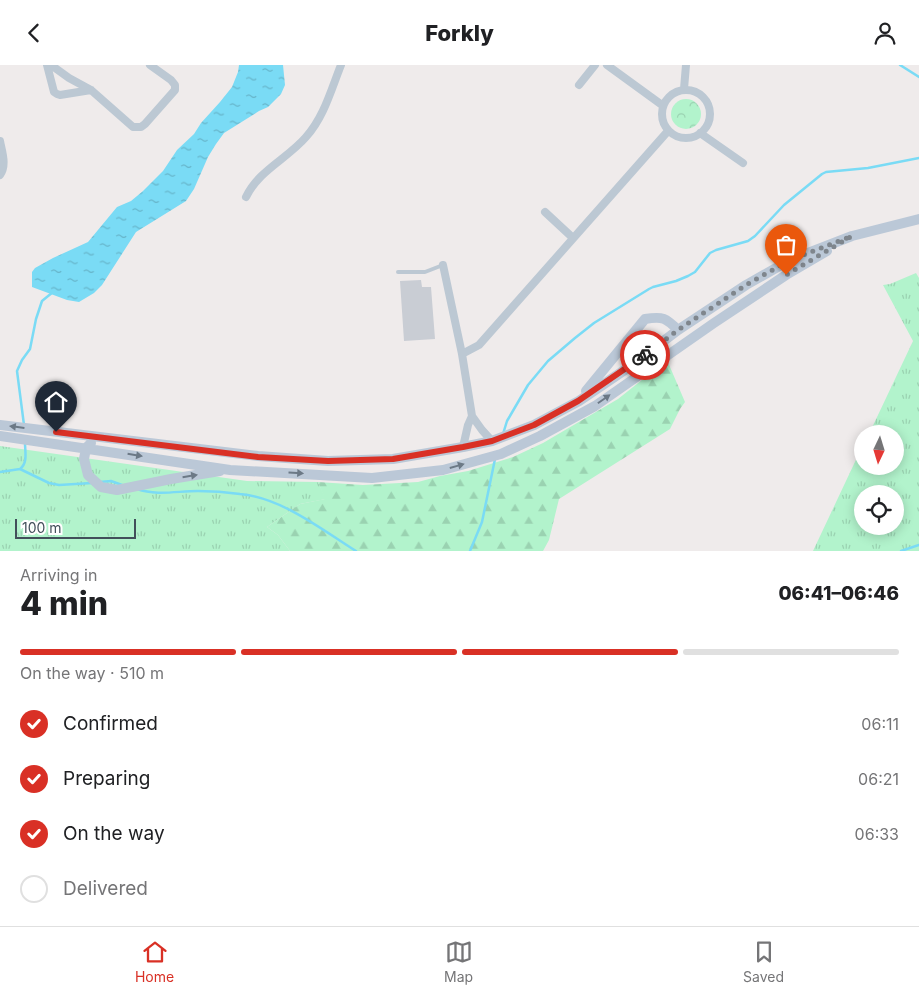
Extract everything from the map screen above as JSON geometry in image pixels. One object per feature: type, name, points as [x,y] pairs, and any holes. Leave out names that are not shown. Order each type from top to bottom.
[{"type":"main road","points":[[0,425],[258,457],[328,461],[393,459],[492,441],[534,425],[578,401],[632,365],[678,330],[746,285],[790,260],[852,236],[919,219]]},
{"type":"main road","points":[[0,436],[230,470],[372,478],[443,470],[501,454],[540,436],[595,406],[786,275],[852,236]]},
{"type":"main road","points":[[578,401],[645,319],[655,317],[667,319],[678,330],[678,337],[639,375]]},
{"type":"main road","points":[[170,446],[91,443],[86,448],[84,459],[88,475],[101,487],[117,490],[230,470]]},
{"type":"street","points":[[47,65],[54,92],[57,94],[90,90]]},
{"type":"street","points":[[51,65],[90,90],[133,127],[140,127],[145,124],[175,90],[175,85],[171,80],[150,65]]},
{"type":"street","points":[[246,197],[259,177],[290,153],[313,128],[319,119],[341,65]]},
{"type":"street","points":[[579,85],[595,65]]},
{"type":"street","points":[[607,65],[662,105]]},
{"type":"street","points":[[684,89],[686,65]]},
{"type":"street","points":[[684,89],[697,92],[703,96],[710,108],[710,115],[709,122],[700,133],[694,137],[680,138],[668,131],[661,119],[661,112],[662,105],[670,94],[684,89]]},
{"type":"street","points":[[462,354],[479,345],[668,131]]},
{"type":"street","points":[[700,133],[742,163]]},
{"type":"street","points":[[0,141],[3,166],[0,175]]},
{"type":"street","points":[[545,212],[573,238]]},
{"type":"street","points":[[443,265],[462,354],[472,416],[492,441]]},
{"type":"street","points":[[463,447],[472,416]]},
{"type":"lane","points":[[398,272],[425,272],[443,265]]},
{"type":"green space","points":[[686,99],[697,103],[701,114],[697,125],[686,129],[675,125],[671,114],[675,103]]},
{"type":"green space","points":[[916,273],[919,278],[919,551],[813,551],[854,464],[854,475],[904,475],[904,425],[873,425],[913,341],[883,285]]},
{"type":"green space","points":[[667,360],[685,402],[670,429],[559,499],[549,540],[543,551],[290,551],[278,535],[267,527],[300,504],[325,499],[318,482],[363,485],[418,482],[468,471],[513,457],[543,443],[618,399]]},
{"type":"green space","points":[[0,446],[247,481],[318,482],[326,499],[300,504],[267,527],[278,535],[290,551],[0,551]]},
{"type":"water","points":[[239,65],[283,65],[285,85],[281,94],[268,107],[224,133],[208,157],[194,189],[186,201],[136,232],[102,285],[94,293],[79,302],[67,300],[32,287],[32,272],[35,268],[88,242],[117,207],[131,201],[163,171],[177,150],[194,134],[232,87]]},
{"type":"building","points":[[421,280],[422,287],[431,287],[435,339],[404,341],[400,281]]},
{"type":"waterway","points":[[900,65],[919,77]]},
{"type":"waterway","points":[[503,434],[507,421],[528,385],[548,361],[594,323],[649,289],[676,281],[695,272],[710,253],[748,241],[784,205],[822,174],[868,168],[919,158]]},
{"type":"waterway","points":[[24,425],[17,371],[30,349],[42,301],[53,292]]},
{"type":"waterway","points":[[20,469],[25,461],[25,443]]},
{"type":"waterway","points":[[470,551],[482,522],[495,459]]},
{"type":"waterway","points":[[0,472],[20,469],[49,483],[59,485],[92,483]]},
{"type":"waterway","points":[[100,482],[111,481],[122,485]]},
{"type":"waterway","points":[[137,489],[160,493],[219,492],[240,494],[271,501],[315,524],[356,551]]},
{"type":"waterway","points":[[901,551],[919,545]]},
{"type":"way so far","points":[[645,355],[678,330],[746,285],[790,260],[852,236],[786,275]]},
{"type":"route","points":[[56,432],[258,457],[328,461],[393,459],[492,441],[534,425],[578,401],[645,355]]}]
